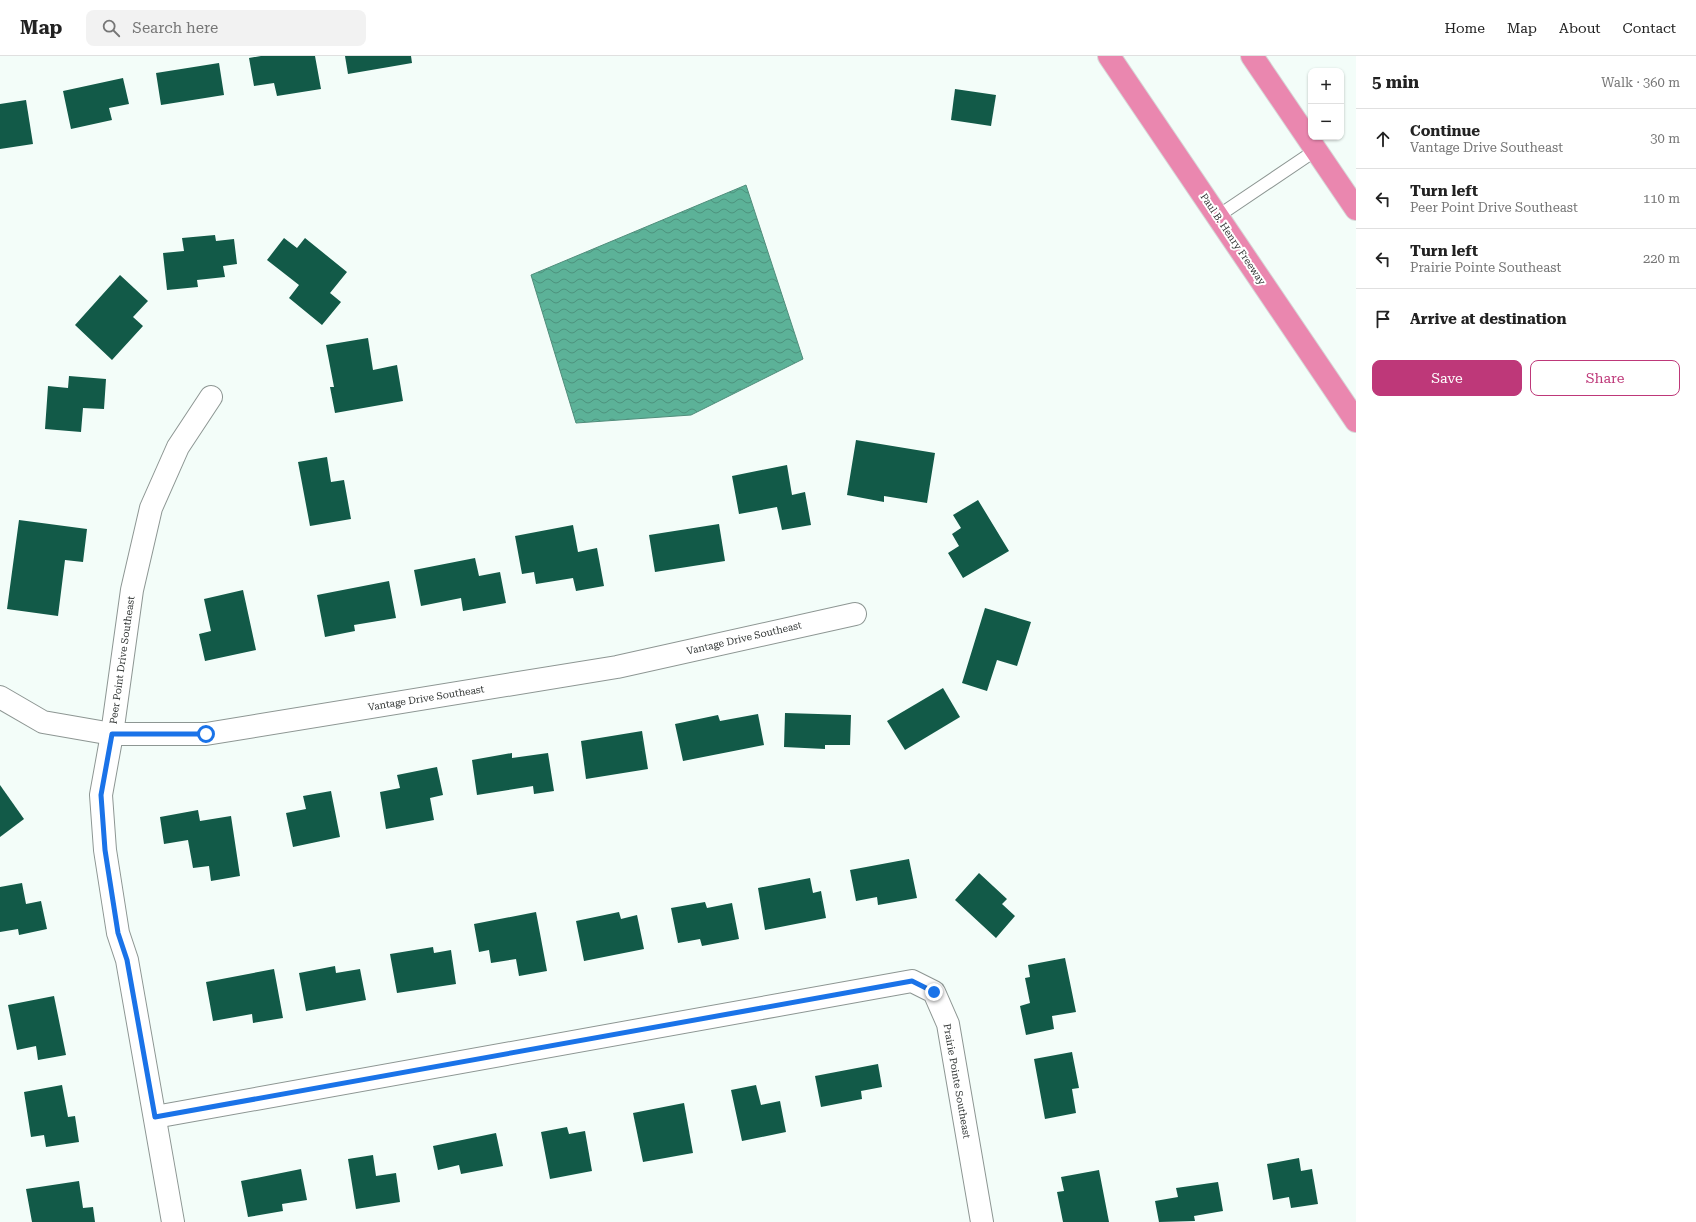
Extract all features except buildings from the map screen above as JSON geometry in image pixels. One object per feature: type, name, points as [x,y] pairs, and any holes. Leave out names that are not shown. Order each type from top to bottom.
[{"type":"highway","name":"Paul B. Henry Freeway","points":[[1109,56],[1356,421]]},
{"type":"highway","points":[[1252,56],[1356,209]]},
{"type":"street","name":"Peer Point Drive Southeast","points":[[173,1222],[127,960],[118,933],[105,850],[101,795],[112,734],[132,590],[151,508],[178,447],[211,397]]},
{"type":"street","name":"Vantage Drive Southeast","points":[[0,697],[43,722],[112,734],[214,733],[617,667],[855,614]]},
{"type":"street","name":"Prairie Pointe Southeast","points":[[155,1117],[912,981],[934,992],[948,1024],[982,1222]]},
{"type":"lane","points":[[1218,216],[1316,150]]},
{"type":"water","points":[[746,185],[803,359],[691,415],[576,423],[531,275]]},
{"type":"route","points":[[206,734],[112,734],[101,795],[105,850],[118,933],[127,960],[155,1117],[358,1082],[912,981],[934,992]]}]
